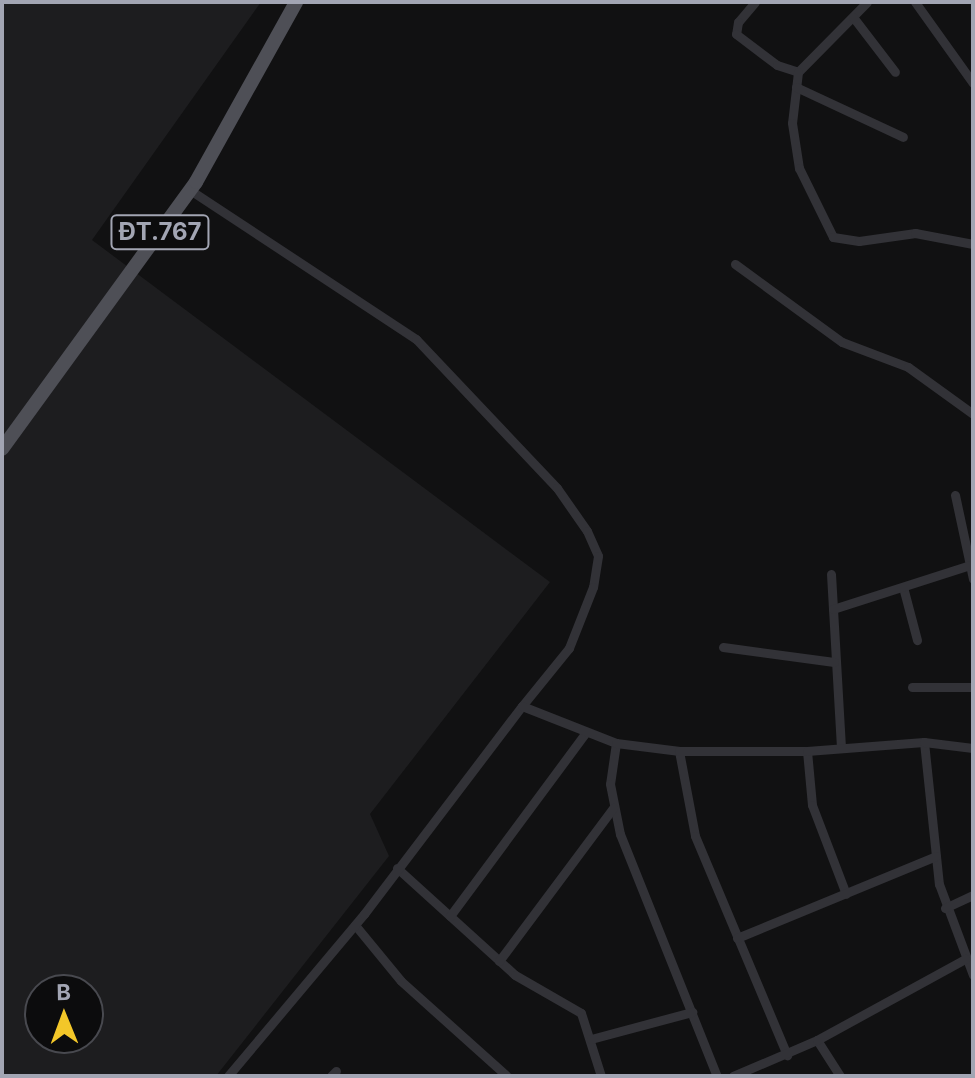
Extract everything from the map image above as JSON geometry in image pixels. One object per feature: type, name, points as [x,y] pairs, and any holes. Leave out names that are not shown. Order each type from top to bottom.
[{"type":"main road","name":"ĐT.767","points":[[2,449],[190,190],[296,2]]},
{"type":"street","points":[[755,2],[738,22],[736,34],[777,65],[798,72]]},
{"type":"street","points":[[867,2],[798,72],[792,123],[799,168],[833,237],[859,241],[915,233],[973,244]]},
{"type":"street","points":[[915,2],[973,83]]},
{"type":"street","points":[[853,17],[895,72]]},
{"type":"street","points":[[796,87],[903,137]]},
{"type":"street","points":[[190,190],[416,339],[557,488],[587,531],[598,556],[593,587],[569,648],[355,925],[228,1076]]},
{"type":"street","points":[[735,264],[842,342],[908,367],[973,414]]},
{"type":"street","points":[[955,495],[973,579]]},
{"type":"street","points":[[833,609],[970,565]]},
{"type":"street","points":[[831,574],[841,748]]},
{"type":"street","points":[[903,587],[917,640]]},
{"type":"street","points":[[723,647],[834,662]]},
{"type":"street","points":[[912,687],[973,687]]},
{"type":"street","points":[[522,706],[616,743],[679,751],[807,751],[924,742],[973,748]]},
{"type":"street","points":[[450,916],[586,732]]},
{"type":"street","points":[[924,742],[936,856],[945,908],[973,975]]},
{"type":"street","points":[[616,743],[610,784],[613,808],[717,1076]]},
{"type":"street","points":[[679,751],[695,836],[787,1055]]},
{"type":"street","points":[[807,751],[812,805],[846,894]]},
{"type":"street","points":[[499,961],[613,808]]},
{"type":"street","points":[[737,938],[936,856]]},
{"type":"street","points":[[397,868],[499,961],[550,999],[581,1013],[601,1076]]},
{"type":"street","points":[[945,908],[973,895]]},
{"type":"street","points":[[355,925],[401,981],[507,1076]]},
{"type":"street","points":[[733,1076],[746,1074],[817,1040],[965,959]]},
{"type":"street","points":[[591,1039],[692,1012]]},
{"type":"street","points":[[817,1040],[840,1076]]},
{"type":"shaded area","points":[[2,2],[261,2],[92,240],[550,582],[370,814],[389,856],[216,1076],[2,1076]]}]
